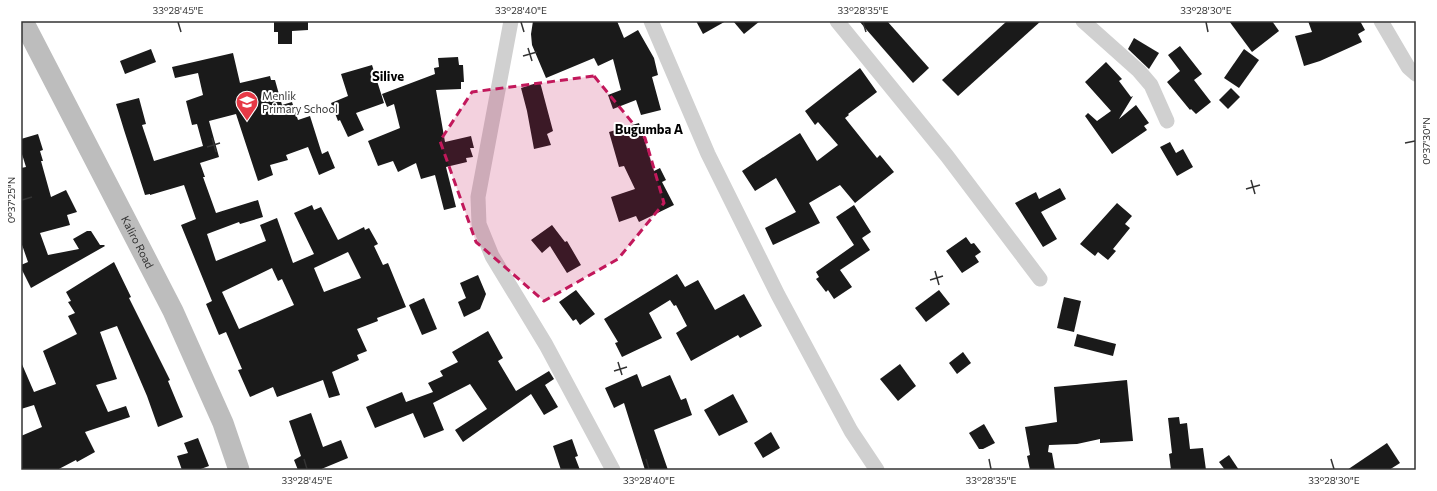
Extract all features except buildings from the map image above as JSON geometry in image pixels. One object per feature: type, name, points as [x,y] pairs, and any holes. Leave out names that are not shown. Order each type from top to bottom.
[{"type":"main road","name":"Kaliro Road","points":[[23,21],[173,311],[223,422],[239,470]]},
{"type":"street","points":[[511,21],[478,197],[479,224],[492,256],[546,345],[613,470]]},
{"type":"street","points":[[651,21],[708,154],[778,295],[851,431],[877,470]]},
{"type":"street","points":[[837,21],[947,156],[1040,279]]},
{"type":"street","points":[[1084,21],[1139,70],[1151,85],[1167,121]]},
{"type":"street","points":[[1381,21],[1408,67],[1416,74]]},
{"type":"highlighted area","points":[[594,76],[645,138],[664,203],[618,259],[544,301],[476,242],[440,141],[472,92]]},
{"type":"place","name":"Menlik Primary School","points":[[247,122]]},
{"type":"district","name":"Silive","points":[[388,76]]},
{"type":"district","name":"Bugumba A","points":[[649,129]]}]
